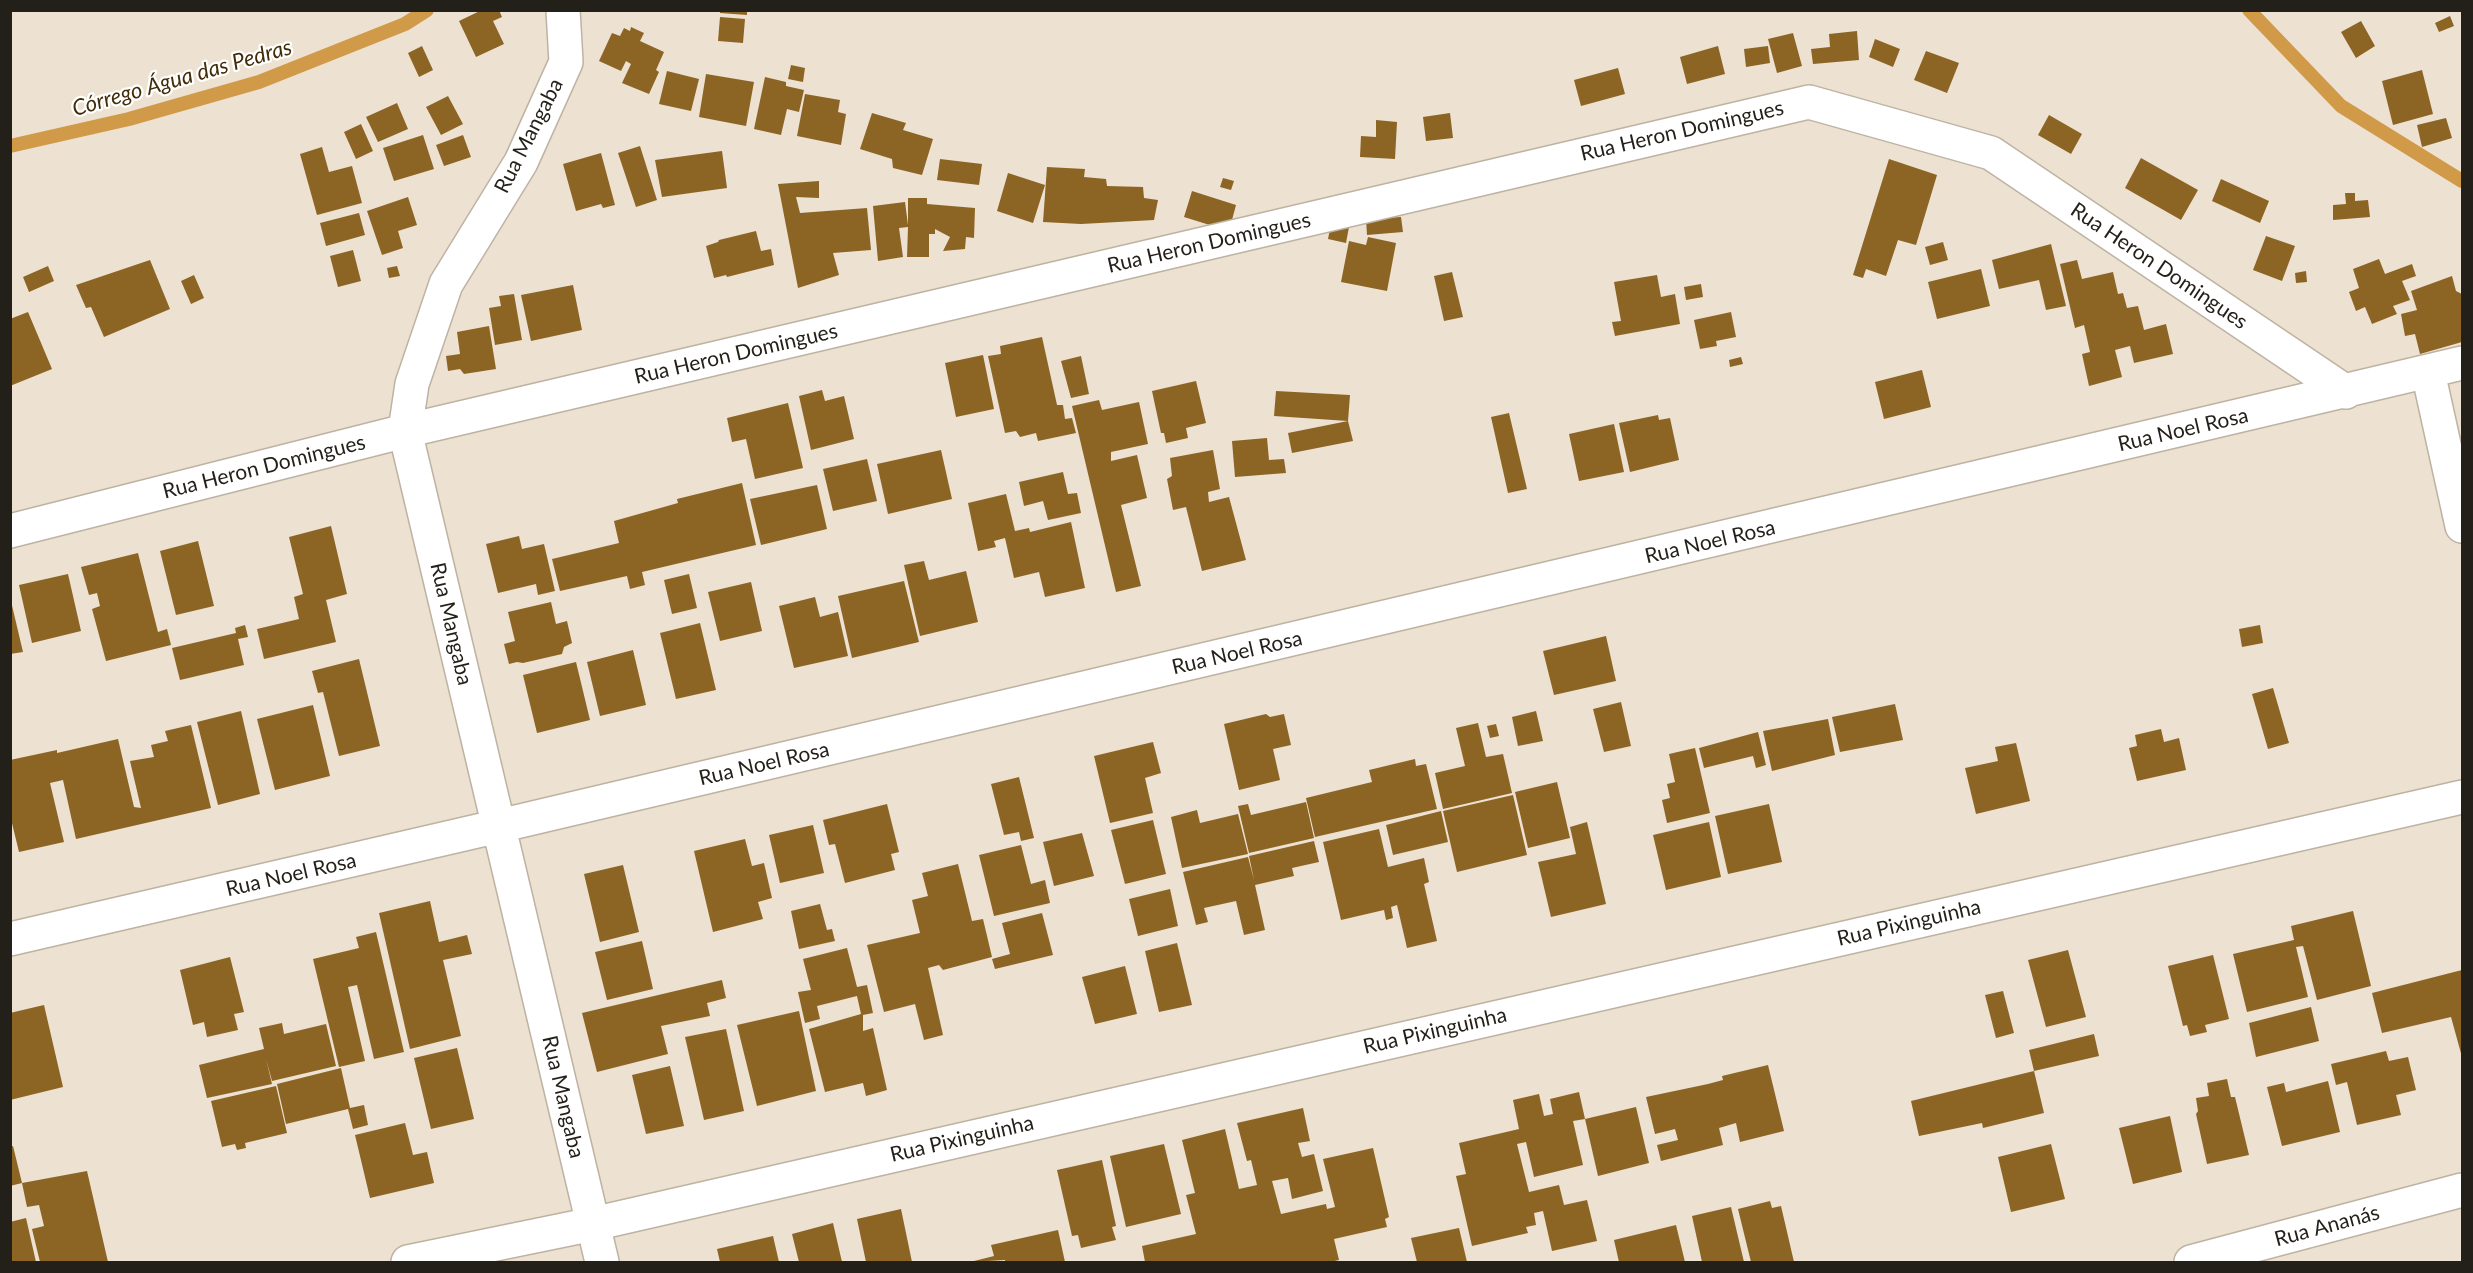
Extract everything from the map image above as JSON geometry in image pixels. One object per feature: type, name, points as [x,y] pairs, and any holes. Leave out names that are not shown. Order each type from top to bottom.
[{"type":"street","name":"Rua Mangaba","points":[[563,10],[566,62],[521,162],[446,284],[412,384],[405,431],[602,1263]]},
{"type":"street","name":"Rua Heron Domingues","points":[[10,531],[405,431],[1809,102],[1991,153],[2346,392]]},
{"type":"street","name":"Rua Noel Rosa","points":[[10,939],[2463,363]]},
{"type":"street","points":[[2428,372],[2463,526]]},
{"type":"street","name":"Rua Pixinguinha","points":[[408,1263],[593,1224],[2463,797]]},
{"type":"street","name":"Rua Ananás","points":[[2191,1263],[2463,1190]]},
{"type":"building","points":[[482,10],[499,10],[502,17],[493,21],[504,44],[476,57],[459,21]]},
{"type":"building","points":[[720,10],[747,10],[747,15],[720,13]]},
{"type":"building","points":[[2450,16],[2454,26],[2439,32],[2435,23]]},
{"type":"building","points":[[720,17],[745,19],[743,43],[718,41]]},
{"type":"building","points":[[2361,21],[2375,46],[2356,58],[2341,32]]},
{"type":"building","points":[[631,27],[644,33],[640,41],[664,52],[656,70],[659,72],[649,94],[622,83],[631,64],[626,61],[621,71],[599,61],[612,33],[620,36],[624,28],[630,31]]},
{"type":"building","points":[[1857,31],[1859,60],[1813,64],[1811,49],[1830,47],[1829,34]]},
{"type":"building","points":[[1793,33],[1802,66],[1777,73],[1768,39]]},
{"type":"building","points":[[1875,39],[1900,49],[1893,67],[1869,57]]},
{"type":"building","points":[[422,46],[433,70],[419,77],[408,53]]},
{"type":"building","points":[[1718,46],[1725,74],[1687,84],[1680,57]]},
{"type":"building","points":[[1768,46],[1770,63],[1746,67],[1744,49]]},
{"type":"building","points":[[1926,51],[1959,63],[1947,93],[1914,80]]},
{"type":"building","points":[[791,65],[805,68],[803,82],[788,79]]},
{"type":"building","points":[[1618,68],[1625,94],[1581,106],[1574,80]]},
{"type":"building","points":[[2422,70],[2433,114],[2393,125],[2382,81]]},
{"type":"building","points":[[667,71],[699,79],[691,111],[659,104]]},
{"type":"building","points":[[706,74],[754,82],[746,126],[699,117]]},
{"type":"building","points":[[765,77],[786,82],[786,86],[804,90],[799,112],[787,109],[781,135],[754,129]]},
{"type":"building","points":[[805,94],[840,100],[838,112],[846,114],[841,145],[797,136]]},
{"type":"building","points":[[448,96],[463,124],[441,135],[426,107]]},
{"type":"building","points":[[397,103],[408,129],[378,142],[366,117]]},
{"type":"building","points":[[872,113],[906,123],[903,130],[933,139],[922,175],[893,168],[892,159],[860,149]]},
{"type":"building","points":[[1450,113],[1453,138],[1426,141],[1423,117]]},
{"type":"building","points":[[2049,115],[2082,134],[2071,154],[2038,135]]},
{"type":"building","points":[[2446,118],[2452,138],[2422,147],[2417,125]]},
{"type":"building","points":[[1376,120],[1397,122],[1395,159],[1360,157],[1361,136],[1376,137]]},
{"type":"building","points":[[361,124],[373,151],[356,159],[344,132]]},
{"type":"building","points":[[423,135],[434,169],[394,181],[383,148]]},
{"type":"building","points":[[463,135],[471,157],[444,166],[436,145]]},
{"type":"building","points":[[640,146],[657,200],[636,207],[618,153]]},
{"type":"building","points":[[322,147],[329,172],[352,166],[362,203],[317,215],[300,154]]},
{"type":"building","points":[[722,151],[727,188],[662,197],[655,160]]},
{"type":"building","points":[[601,153],[615,205],[603,208],[601,204],[576,211],[563,164]]},
{"type":"building","points":[[2141,158],[2198,190],[2181,220],[2125,188]]},
{"type":"building","points":[[940,159],[982,164],[979,185],[937,180]]},
{"type":"building","points":[[1889,159],[1937,175],[1916,245],[1898,240],[1886,276],[1866,269],[1863,278],[1853,275]]},
{"type":"building","points":[[1047,167],[1085,169],[1084,177],[1106,179],[1107,186],[1143,187],[1144,198],[1158,200],[1154,220],[1081,224],[1043,222]]},
{"type":"building","points":[[1008,173],[1045,185],[1033,223],[997,211]]},
{"type":"building","points":[[1223,178],[1234,181],[1231,190],[1220,187]]},
{"type":"building","points":[[2221,179],[2269,201],[2260,223],[2212,201]]},
{"type":"building","points":[[819,181],[819,198],[796,197],[800,213],[867,208],[871,250],[833,253],[839,275],[798,288],[778,184]]},
{"type":"building","points":[[1192,191],[1236,205],[1229,231],[1184,217]]},
{"type":"building","points":[[2345,193],[2355,193],[2355,201],[2368,200],[2370,217],[2333,220],[2333,205],[2346,204]]},
{"type":"building","points":[[408,197],[417,225],[398,231],[403,248],[382,255],[367,211]]},
{"type":"building","points":[[908,198],[927,198],[927,204],[975,208],[974,238],[966,237],[965,249],[943,251],[950,237],[935,229],[935,234],[929,234],[929,257],[907,257],[908,227],[899,228],[903,257],[878,261],[873,206],[905,202],[908,225]]},
{"type":"building","points":[[359,213],[365,235],[326,246],[320,223]]},
{"type":"building","points":[[1401,217],[1403,232],[1367,235],[1366,219]]},
{"type":"building","points":[[1331,224],[1349,227],[1346,243],[1328,239]]},
{"type":"building","points":[[756,231],[761,251],[771,249],[774,265],[714,278],[706,246],[719,240]]},
{"type":"building","points":[[2266,236],[2295,246],[2282,281],[2253,270]]},
{"type":"building","points":[[1368,237],[1396,243],[1387,291],[1341,282],[1349,241],[1366,245]]},
{"type":"building","points":[[1943,242],[1948,260],[1930,265],[1925,247]]},
{"type":"building","points":[[2051,244],[2066,306],[2046,310],[2039,280],[1999,289],[1992,260]]},
{"type":"building","points":[[353,250],[361,281],[338,287],[330,256]]},
{"type":"building","points":[[2379,259],[2385,274],[2412,264],[2416,276],[2402,281],[2410,300],[2393,306],[2397,314],[2372,324],[2365,307],[2356,311],[2349,292],[2359,288],[2353,269]]},
{"type":"building","points":[[150,260],[170,309],[104,337],[91,307],[86,308],[76,285]]},
{"type":"building","points":[[2077,260],[2082,279],[2113,272],[2118,294],[2123,293],[2127,308],[2138,306],[2144,330],[2166,324],[2173,354],[2134,363],[2130,346],[2115,350],[2122,377],[2089,386],[2082,354],[2090,352],[2084,325],[2075,328],[2060,264]]},
{"type":"building","points":[[48,266],[54,281],[29,292],[23,277]]},
{"type":"building","points":[[397,266],[400,276],[389,278],[387,268]]},
{"type":"building","points":[[1981,269],[1990,306],[1937,319],[1928,282]]},
{"type":"building","points":[[2306,271],[2307,282],[2296,283],[2295,273]]},
{"type":"building","points":[[1452,272],[1463,317],[1444,321],[1434,276]]},
{"type":"building","points":[[194,275],[204,298],[191,304],[181,281]]},
{"type":"building","points":[[1657,275],[1661,297],[1675,294],[1680,324],[1615,336],[1612,322],[1621,321],[1614,282]]},
{"type":"building","points":[[2452,276],[2456,291],[2462,294],[2462,342],[2420,354],[2415,334],[2405,336],[2401,314],[2417,310],[2411,291]]},
{"type":"building","points":[[1701,284],[1703,297],[1686,300],[1684,287]]},
{"type":"building","points":[[573,285],[582,330],[531,341],[521,295]]},
{"type":"building","points":[[514,294],[522,340],[495,345],[489,308],[501,306],[499,296]]},
{"type":"building","points":[[28,312],[52,369],[10,386],[10,319]]},
{"type":"building","points":[[1731,312],[1736,337],[1716,341],[1717,346],[1700,349],[1694,320]]},
{"type":"building","points":[[489,326],[496,369],[464,374],[460,369],[448,371],[446,356],[460,354],[457,332]]},
{"type":"building","points":[[1042,337],[1057,405],[1063,405],[1065,419],[1072,418],[1076,433],[1038,441],[1036,433],[1020,437],[1016,431],[1005,433],[988,356],[1001,354],[1000,346]]},
{"type":"building","points":[[983,355],[994,409],[956,417],[945,363]]},
{"type":"building","points":[[1081,356],[1089,394],[1071,398],[1061,361]]},
{"type":"building","points":[[1741,357],[1743,364],[1730,367],[1729,360]]},
{"type":"building","points":[[1922,370],[1931,407],[1884,419],[1875,382]]},
{"type":"building","points":[[1196,381],[1206,423],[1186,428],[1188,438],[1166,443],[1164,433],[1161,433],[1152,391]]},
{"type":"building","points":[[822,390],[825,401],[844,396],[854,439],[811,450],[799,396]]},
{"type":"building","points":[[1276,391],[1350,395],[1348,421],[1274,416]]},
{"type":"building","points":[[1099,400],[1102,410],[1139,402],[1148,444],[1111,452],[1111,461],[1137,455],[1147,498],[1121,505],[1141,586],[1116,592],[1072,406]]},
{"type":"building","points":[[788,403],[803,468],[755,479],[746,439],[732,442],[727,418]]},
{"type":"building","points":[[1509,413],[1527,489],[1508,493],[1491,417]]},
{"type":"building","points":[[1658,415],[1659,420],[1670,418],[1679,460],[1630,472],[1619,423]]},
{"type":"building","points":[[1348,421],[1353,441],[1292,453],[1288,433]]},
{"type":"building","points":[[1614,424],[1624,472],[1579,481],[1569,434]]},
{"type":"building","points":[[1267,438],[1269,460],[1284,459],[1286,473],[1235,477],[1232,441]]},
{"type":"building","points":[[941,450],[952,499],[888,514],[877,464]]},
{"type":"building","points":[[1213,450],[1220,489],[1208,492],[1209,502],[1229,497],[1246,560],[1202,571],[1186,507],[1173,510],[1167,479],[1172,476],[1170,458]]},
{"type":"building","points":[[867,459],[877,501],[833,511],[823,469]]},
{"type":"building","points":[[1063,472],[1068,494],[1077,493],[1081,513],[1048,520],[1043,501],[1024,506],[1019,482]]},
{"type":"building","points":[[742,483],[756,545],[642,572],[645,585],[630,589],[627,576],[560,591],[552,559],[619,543],[614,521],[678,503],[677,499]]},
{"type":"building","points":[[817,485],[827,529],[761,545],[750,499]]},
{"type":"building","points":[[1006,494],[1015,531],[1029,528],[1030,532],[1071,522],[1085,588],[1045,597],[1039,572],[1014,578],[1005,538],[994,541],[996,547],[978,551],[968,503]]},
{"type":"building","points":[[331,526],[347,594],[326,600],[336,642],[264,659],[257,629],[299,619],[294,597],[303,594],[289,537]]},
{"type":"building","points":[[519,536],[522,549],[544,544],[555,591],[538,595],[536,584],[498,593],[486,544]]},
{"type":"building","points":[[198,541],[214,606],[176,615],[160,551]]},
{"type":"building","points":[[138,553],[158,632],[167,629],[171,645],[106,661],[92,609],[100,606],[97,593],[89,595],[81,567]]},
{"type":"building","points":[[924,561],[929,580],[966,571],[978,622],[920,636],[904,565]]},
{"type":"building","points":[[68,574],[81,631],[32,643],[19,585]]},
{"type":"building","points":[[689,574],[697,608],[672,614],[664,580]]},
{"type":"building","points":[[904,581],[919,642],[852,658],[838,596]]},
{"type":"building","points":[[751,582],[762,631],[720,641],[708,592]]},
{"type":"building","points":[[10,597],[23,652],[10,654]]},
{"type":"building","points":[[815,597],[820,617],[838,612],[848,656],[794,668],[779,606]]},
{"type":"building","points":[[551,602],[556,624],[567,621],[572,643],[564,647],[562,654],[509,664],[504,644],[515,641],[508,612]]},
{"type":"building","points":[[700,623],[716,690],[676,699],[660,633]]},
{"type":"building","points":[[245,625],[248,637],[238,639],[244,665],[180,680],[172,648],[236,633],[235,628]]},
{"type":"building","points":[[2260,625],[2263,643],[2242,647],[2239,629]]},
{"type":"building","points":[[1606,636],[1616,681],[1554,695],[1543,651]]},
{"type":"building","points":[[633,650],[646,705],[600,716],[587,662]]},
{"type":"building","points":[[359,659],[380,746],[339,756],[323,692],[318,693],[312,671]]},
{"type":"building","points":[[576,662],[590,720],[537,733],[523,675]]},
{"type":"building","points":[[2273,688],[2289,743],[2268,749],[2252,694]]},
{"type":"building","points":[[1621,702],[1631,746],[1604,752],[1593,709]]},
{"type":"building","points":[[1895,704],[1903,740],[1840,752],[1832,717]]},
{"type":"building","points":[[313,705],[330,776],[275,790],[257,719]]},
{"type":"building","points":[[241,711],[260,794],[218,805],[197,722]]},
{"type":"building","points":[[1536,711],[1543,741],[1518,746],[1512,717]]},
{"type":"building","points":[[1266,714],[1270,717],[1284,714],[1291,745],[1273,749],[1280,780],[1239,790],[1224,724]]},
{"type":"building","points":[[1828,719],[1835,755],[1772,771],[1763,731]]},
{"type":"building","points":[[1478,723],[1486,757],[1503,754],[1512,793],[1443,809],[1435,773],[1465,766],[1456,728]]},
{"type":"building","points":[[1496,724],[1499,736],[1490,738],[1487,726]]},
{"type":"building","points":[[191,725],[211,808],[76,839],[63,780],[50,783],[64,842],[19,852],[10,815],[10,760],[57,750],[57,753],[118,739],[134,807],[141,808],[130,761],[154,757],[151,745],[168,741],[165,731]]},
{"type":"building","points":[[2161,729],[2164,742],[2179,738],[2186,770],[2137,781],[2129,748],[2137,746],[2135,735]]},
{"type":"building","points":[[1758,732],[1766,765],[1756,768],[1753,756],[1704,768],[1699,748]]},
{"type":"building","points":[[1153,742],[1161,773],[1145,778],[1153,813],[1110,823],[1094,756]]},
{"type":"building","points":[[2016,743],[2030,801],[1976,814],[1965,768],[1998,761],[1995,747]]},
{"type":"building","points":[[1695,748],[1710,813],[1667,823],[1662,800],[1670,798],[1667,784],[1675,782],[1669,754]]},
{"type":"building","points":[[1415,759],[1416,766],[1426,764],[1437,809],[1315,837],[1306,798],[1372,782],[1369,770]]},
{"type":"building","points":[[1019,777],[1034,838],[1021,841],[1019,832],[1004,835],[991,784]]},
{"type":"building","points":[[1557,782],[1570,838],[1528,848],[1515,792]]},
{"type":"building","points":[[1513,795],[1527,855],[1457,872],[1443,811]]},
{"type":"building","points":[[1306,802],[1314,838],[1249,853],[1238,806],[1248,804],[1251,815]]},
{"type":"building","points":[[887,804],[899,852],[891,854],[895,870],[845,883],[835,844],[829,845],[823,820]]},
{"type":"building","points":[[1769,804],[1782,862],[1728,874],[1715,816]]},
{"type":"building","points":[[1197,810],[1200,823],[1238,814],[1248,854],[1182,868],[1171,817]]},
{"type":"building","points":[[1441,811],[1448,842],[1393,855],[1386,825]]},
{"type":"building","points":[[1153,820],[1166,874],[1125,884],[1111,830]]},
{"type":"building","points":[[1587,822],[1606,904],[1551,917],[1538,862],[1576,854],[1570,827]]},
{"type":"building","points":[[1709,822],[1721,877],[1666,890],[1653,835]]},
{"type":"building","points":[[813,825],[824,873],[780,883],[769,835]]},
{"type":"building","points":[[1379,829],[1388,867],[1424,858],[1429,882],[1424,884],[1437,941],[1407,948],[1397,905],[1391,907],[1393,918],[1386,920],[1384,910],[1341,920],[1323,842]]},
{"type":"building","points":[[1082,833],[1094,876],[1054,886],[1043,842]]},
{"type":"building","points":[[745,839],[752,866],[764,863],[772,898],[758,902],[763,919],[713,932],[694,851]]},
{"type":"building","points":[[1314,841],[1319,862],[1292,868],[1294,876],[1255,885],[1265,930],[1244,935],[1236,901],[1204,908],[1208,922],[1196,925],[1183,872],[1248,857],[1254,880],[1249,856]]},
{"type":"building","points":[[1021,845],[1031,884],[1045,880],[1050,903],[994,916],[979,855]]},
{"type":"building","points":[[958,864],[972,921],[983,919],[992,957],[943,970],[939,965],[928,968],[943,1035],[924,1040],[915,1004],[884,1012],[867,945],[920,933],[912,900],[928,896],[922,873]]},
{"type":"building","points":[[623,865],[639,932],[600,942],[584,874]]},
{"type":"building","points":[[1170,889],[1178,926],[1138,936],[1129,899]]},
{"type":"building","points":[[430,901],[439,942],[467,935],[472,954],[443,960],[461,1036],[410,1049],[379,913]]},
{"type":"building","points":[[820,904],[827,930],[832,929],[835,941],[799,949],[791,911]]},
{"type":"building","points":[[2353,911],[2371,986],[2317,1000],[2303,946],[2296,947],[2308,997],[2247,1012],[2233,954],[2294,940],[2291,926]]},
{"type":"building","points":[[1042,913],[1053,955],[995,969],[992,959],[1010,954],[1002,923]]},
{"type":"building","points":[[376,932],[404,1052],[374,1059],[357,985],[348,987],[365,1061],[339,1067],[313,959],[359,948],[356,937]]},
{"type":"building","points":[[642,941],[653,989],[607,1000],[595,952]]},
{"type":"building","points":[[1177,943],[1192,1005],[1159,1012],[1145,951]]},
{"type":"building","points":[[847,948],[857,987],[867,985],[873,1013],[863,1015],[863,1031],[873,1028],[887,1090],[866,1096],[863,1083],[825,1092],[809,1029],[861,1014],[857,996],[817,1006],[820,1019],[805,1023],[798,992],[811,990],[803,959]]},
{"type":"building","points":[[2068,950],[2086,1017],[2046,1027],[2028,960]]},
{"type":"building","points":[[2213,955],[2229,1019],[2205,1025],[2207,1032],[2190,1036],[2187,1025],[2183,1026],[2168,966]]},
{"type":"building","points":[[230,957],[244,1012],[234,1014],[238,1030],[207,1037],[204,1022],[193,1025],[180,970]]},
{"type":"building","points":[[1125,966],[1137,1014],[1095,1024],[1082,977]]},
{"type":"building","points":[[2462,970],[2462,1057],[2451,1017],[2382,1033],[2372,993]]},
{"type":"building","points":[[722,980],[726,998],[707,1003],[710,1016],[661,1026],[668,1054],[597,1072],[582,1013]]},
{"type":"building","points":[[2003,991],[2014,1033],[1996,1038],[1985,995]]},
{"type":"building","points":[[44,1005],[63,1087],[10,1100],[10,1013]]},
{"type":"building","points":[[2311,1007],[2319,1041],[2256,1057],[2249,1023]]},
{"type":"building","points":[[799,1011],[816,1091],[757,1106],[737,1025]]},
{"type":"building","points":[[282,1023],[284,1034],[326,1024],[336,1066],[272,1081],[266,1059],[272,1084],[207,1098],[199,1065],[264,1049],[259,1028]]},
{"type":"building","points":[[726,1029],[744,1111],[704,1120],[685,1037]]},
{"type":"building","points":[[2094,1034],[2099,1056],[2034,1071],[2029,1050]]},
{"type":"building","points":[[457,1048],[474,1119],[431,1129],[414,1058]]},
{"type":"building","points":[[2386,1051],[2389,1061],[2408,1057],[2416,1090],[2396,1095],[2401,1115],[2357,1125],[2347,1082],[2336,1085],[2331,1064]]},
{"type":"building","points":[[1768,1065],[1784,1131],[1740,1142],[1736,1123],[1719,1128],[1723,1145],[1661,1161],[1657,1145],[1678,1140],[1675,1129],[1655,1134],[1646,1097],[1708,1084],[1723,1080],[1722,1076]]},
{"type":"building","points":[[670,1066],[684,1126],[646,1134],[632,1075]]},
{"type":"building","points":[[341,1068],[350,1108],[364,1105],[368,1125],[353,1129],[348,1109],[286,1124],[277,1084]]},
{"type":"building","points":[[2034,1071],[2044,1113],[1983,1128],[1982,1123],[1919,1136],[1911,1101]]},
{"type":"building","points":[[2227,1079],[2231,1097],[2235,1097],[2249,1155],[2207,1164],[2196,1114],[2198,1111],[2196,1098],[2209,1096],[2207,1083]]},
{"type":"building","points":[[2328,1081],[2340,1132],[2282,1146],[2267,1087],[2284,1083],[2286,1092]]},
{"type":"building","points":[[276,1086],[287,1133],[245,1143],[246,1148],[237,1150],[235,1144],[222,1147],[211,1101]]},
{"type":"building","points":[[1579,1092],[1585,1119],[1573,1121],[1583,1165],[1534,1177],[1526,1142],[1517,1144],[1529,1192],[1559,1185],[1564,1205],[1587,1200],[1597,1241],[1552,1251],[1543,1211],[1534,1213],[1536,1225],[1526,1227],[1528,1233],[1472,1246],[1456,1176],[1466,1174],[1459,1143],[1519,1129],[1513,1100],[1539,1094],[1544,1116],[1553,1114],[1550,1099]]},
{"type":"building","points":[[1636,1107],[1649,1163],[1598,1176],[1585,1119]]},
{"type":"building","points":[[1303,1108],[1310,1141],[1298,1143],[1302,1157],[1314,1154],[1323,1191],[1292,1199],[1288,1178],[1272,1181],[1281,1214],[1326,1204],[1327,1209],[1335,1207],[1323,1159],[1373,1148],[1389,1217],[1385,1219],[1387,1227],[1334,1239],[1339,1260],[1330,1262],[1145,1262],[1142,1246],[1196,1234],[1186,1195],[1195,1193],[1182,1140],[1225,1129],[1239,1189],[1257,1185],[1251,1160],[1247,1161],[1237,1123]]},
{"type":"building","points":[[2170,1116],[2182,1172],[2133,1184],[2119,1128]]},
{"type":"building","points":[[405,1123],[413,1155],[427,1152],[434,1183],[370,1198],[355,1135]]},
{"type":"building","points":[[1164,1144],[1181,1214],[1126,1227],[1110,1156]]},
{"type":"building","points":[[2051,1144],[2065,1199],[2011,1212],[1998,1157]]},
{"type":"building","points":[[13,1146],[22,1183],[10,1186],[10,1147]]},
{"type":"building","points":[[1102,1160],[1116,1226],[1112,1227],[1116,1240],[1081,1248],[1078,1235],[1072,1236],[1057,1170]]},
{"type":"building","points":[[87,1171],[108,1262],[40,1262],[32,1229],[44,1226],[39,1205],[27,1207],[22,1183]]},
{"type":"building","points":[[1770,1201],[1772,1208],[1781,1206],[1794,1262],[1751,1262],[1738,1209]]},
{"type":"building","points":[[1731,1207],[1744,1262],[1702,1262],[1692,1216]]},
{"type":"building","points":[[901,1209],[912,1262],[866,1262],[857,1219]]},
{"type":"building","points":[[26,1218],[36,1262],[10,1262],[10,1222]]},
{"type":"building","points":[[833,1223],[842,1262],[799,1262],[792,1234]]},
{"type":"building","points":[[1676,1225],[1685,1262],[1619,1262],[1614,1240]]},
{"type":"building","points":[[1459,1228],[1467,1262],[1417,1262],[1411,1238]]},
{"type":"building","points":[[1058,1230],[1065,1262],[1005,1262],[1005,1260],[970,1262],[994,1256],[991,1245]]},
{"type":"building","points":[[773,1236],[779,1262],[720,1262],[717,1249]]},
{"type":"waterway","name":"Córrego Água das Pedras","points":[[10,146],[129,119],[259,82],[405,24],[427,10]]},
{"type":"waterway","points":[[2249,10],[2341,106],[2462,181]]}]
